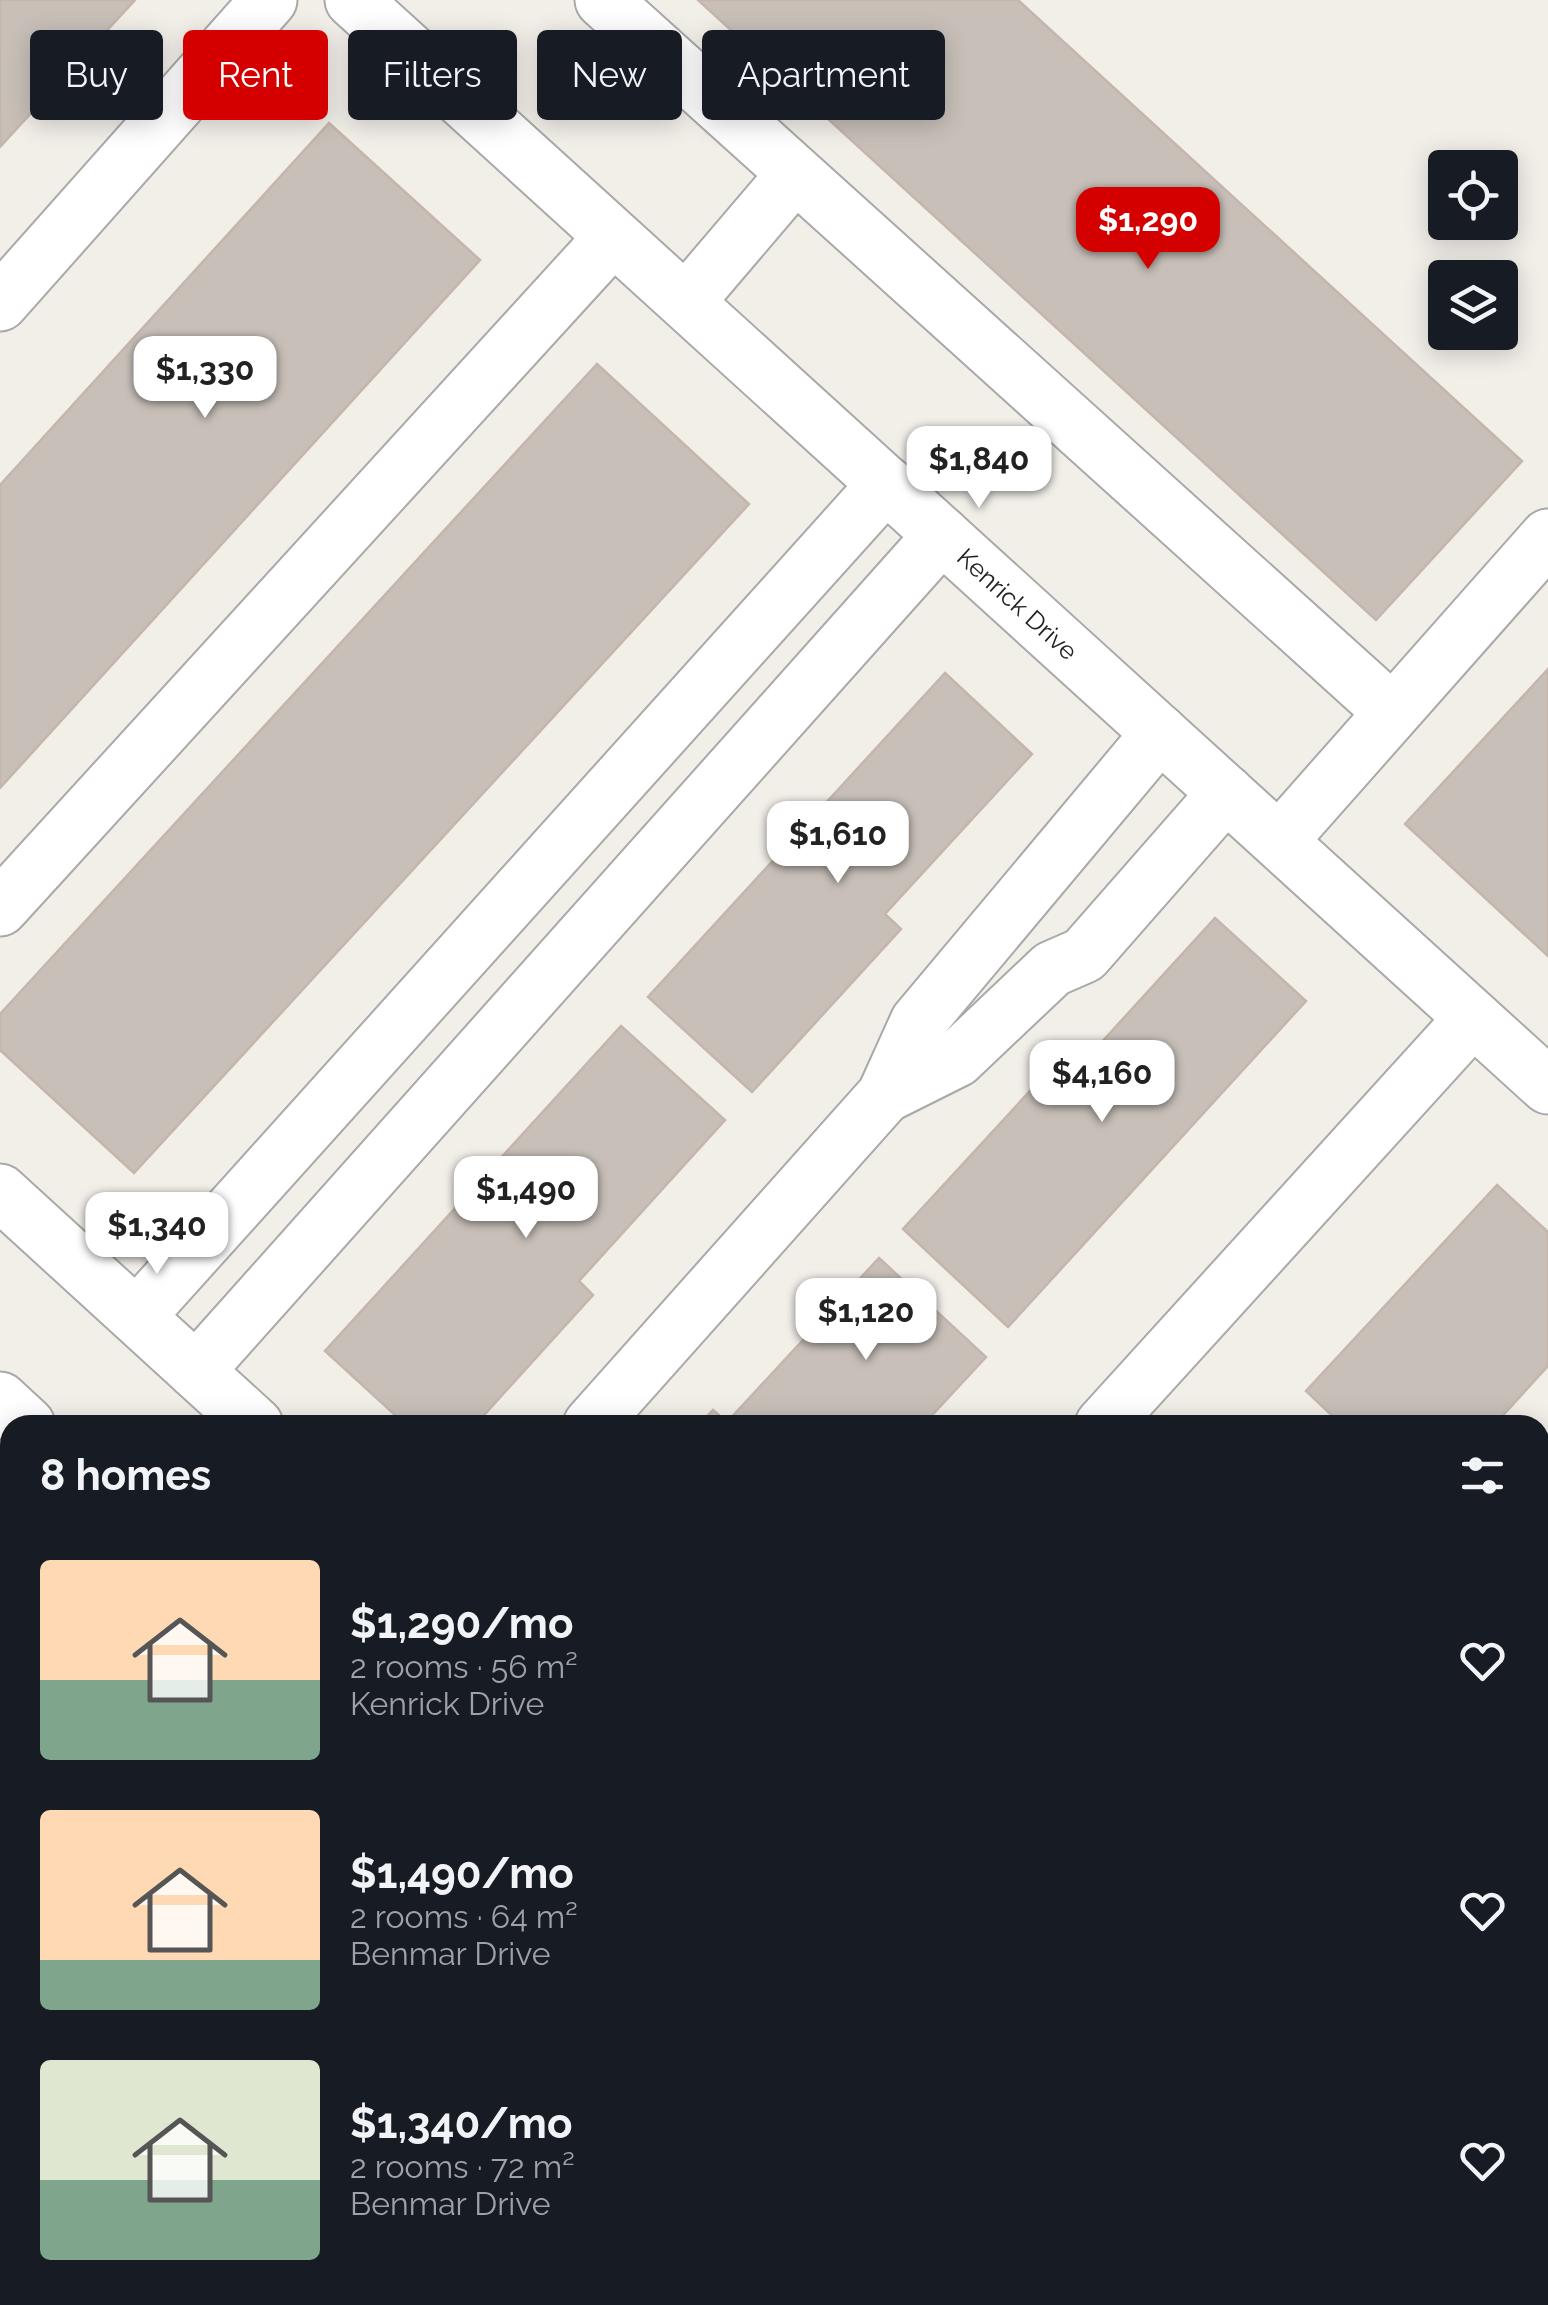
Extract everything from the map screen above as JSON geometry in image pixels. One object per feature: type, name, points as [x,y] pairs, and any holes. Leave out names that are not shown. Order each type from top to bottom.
[{"type":"street","points":[[0,303],[269,0]]},
{"type":"street","name":"Kenrick Drive","points":[[353,0],[1473,1018],[1542,1069]]},
{"type":"street","points":[[603,0],[1391,711]]},
{"type":"street","points":[[686,302],[796,174]]},
{"type":"street","points":[[0,908],[613,237]]},
{"type":"street","points":[[136,1316],[886,484]]},
{"type":"street","points":[[196,1371],[942,535]]},
{"type":"street","points":[[1278,841],[1548,537]]},
{"type":"street","points":[[599,1415],[885,1095],[918,1022],[1160,733]]},
{"type":"street","points":[[885,1095],[956,1059],[1052,969],[1084,954],[1226,793]]},
{"type":"street","points":[[1112,1415],[1473,1018]]},
{"type":"street","points":[[0,1192],[244,1415]]},
{"type":"building","points":[[0,0],[135,0],[107,30],[30,30],[30,114],[0,147]]},
{"type":"building","points":[[698,0],[1018,0],[1522,461],[1376,620],[829,120],[945,120],[945,30],[731,30]]},
{"type":"building","points":[[329,123],[480,260],[0,788],[0,485]]},
{"type":"building","points":[[597,364],[749,504],[134,1173],[0,1050],[0,1014]]},
{"type":"building","points":[[1548,669],[1548,956],[1405,824]]},
{"type":"building","points":[[945,673],[1032,754],[885,914],[901,929],[752,1092],[648,997]]},
{"type":"building","points":[[1215,918],[1306,1001],[1008,1327],[903,1229],[1053,1066],[1068,1079]]},
{"type":"building","points":[[621,1026],[725,1120],[579,1281],[593,1295],[484,1415],[395,1415],[325,1351]]},
{"type":"building","points":[[1497,1185],[1548,1232],[1548,1366],[1503,1415],[1331,1415],[1306,1391]]},
{"type":"building","points":[[879,1258],[986,1357],[932,1415],[733,1415]]}]
